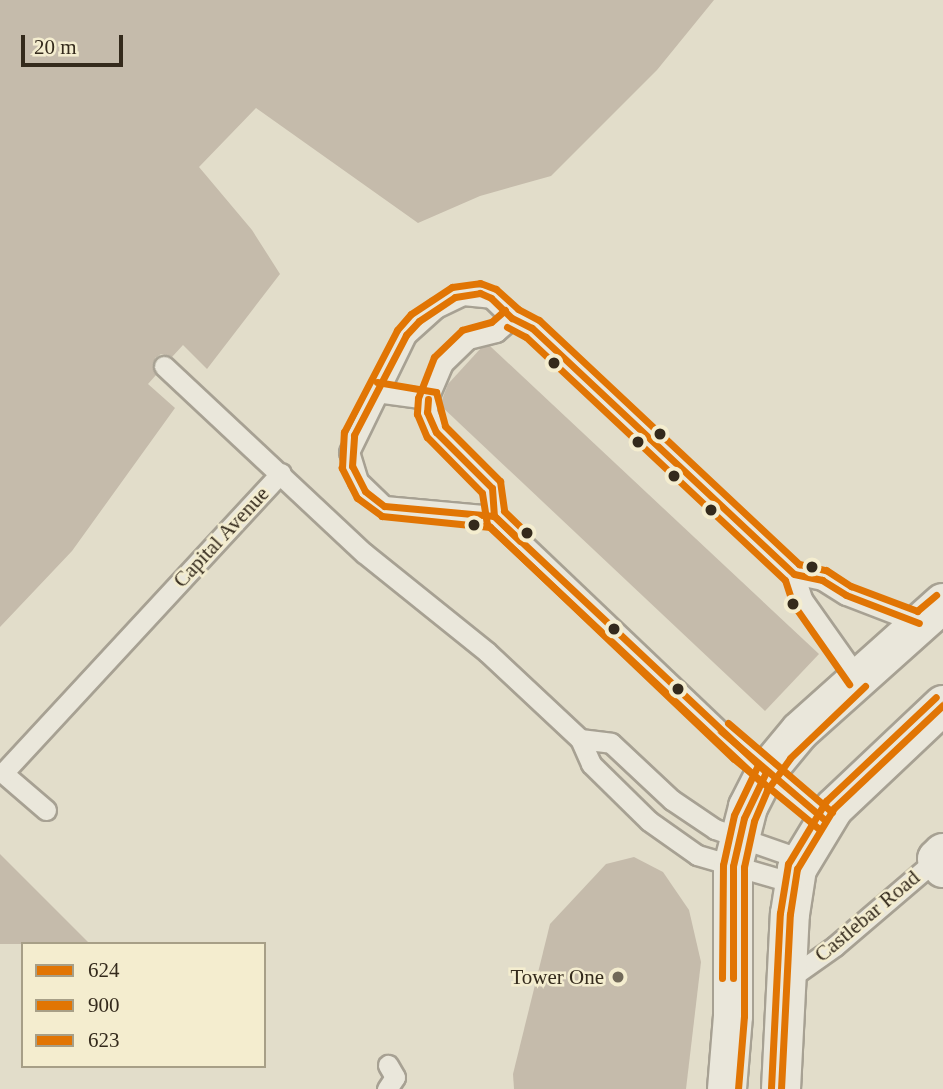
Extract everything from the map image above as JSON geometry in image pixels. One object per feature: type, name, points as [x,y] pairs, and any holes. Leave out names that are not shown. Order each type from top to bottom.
[{"type":"street","points":[[727,1089],[733,1016],[736,852],[766,772],[800,731],[931,613]]},
{"type":"street","points":[[781,1089],[797,871],[825,820],[943,705]]},
{"type":"lane","points":[[494,516],[474,517],[444,508],[384,506],[365,491],[349,452],[405,335],[455,297],[481,293],[512,318],[532,328],[794,575],[802,600],[858,678]]},
{"type":"lane","points":[[512,318],[496,332],[468,339],[452,352],[428,399],[427,412],[436,432],[492,488],[494,516],[766,772],[825,820]]},
{"type":"lane","points":[[164,366],[281,472]]},
{"type":"lane","points":[[376,392],[428,399]]},
{"type":"lane","name":"Capital Avenue","points":[[46,810],[3,773],[281,472],[357,559],[454,621],[580,739],[591,764],[649,821],[697,855],[736,852],[797,871]]},
{"type":"lane","points":[[794,575],[822,580],[846,595],[931,613]]},
{"type":"lane","name":"Capital Avenue","points":[[580,739],[611,743],[736,852],[797,871]]},
{"type":"lane","name":"Castlebar Road","points":[[790,978],[835,946],[941,860]]},
{"type":"lane","points":[[387,1089],[394,1077],[388,1065]]},
{"type":"building","points":[[0,0],[714,0],[657,70],[551,176],[480,196],[418,223],[256,108],[199,167],[252,230],[280,274],[207,369],[183,345],[172,357],[161,354],[155,358],[156,375],[148,384],[175,408],[72,551],[0,627]]},
{"type":"building","points":[[490,346],[819,654],[765,711],[440,405],[448,384],[481,348]]},
{"type":"building","points":[[0,854],[88,942],[0,944]]},
{"type":"building","name":"Tower One","points":[[634,857],[663,872],[689,910],[701,962],[686,1089],[514,1089],[513,1074],[550,924],[606,864]]},
{"type":"transit line","name":"623","points":[[759,780],[490,527],[382,516],[357,498],[342,468],[344,432],[397,330],[411,314],[452,287],[480,283],[496,289],[518,309],[539,320],[799,564],[826,570],[851,586],[917,611],[936,595]]},
{"type":"transit line","name":"624","points":[[766,772],[494,516],[384,506],[365,491],[352,466],[354,435],[406,335],[419,321],[455,297],[480,293],[491,298],[512,318],[532,328],[794,574],[822,580],[846,595],[919,623]]},
{"type":"transit line","name":"900","points":[[505,310],[491,322],[462,330],[434,357],[418,398],[417,414],[427,437],[482,493],[487,524],[733,758],[818,828]]},
{"type":"transit line","name":"900","points":[[507,327],[526,337],[785,580],[793,604],[849,684]]},
{"type":"transit line","name":"623","points":[[377,382],[436,392],[445,426],[500,481],[504,511],[527,533]]},
{"type":"transit line","name":"624","points":[[428,399],[427,412],[436,432],[492,488],[494,516],[520,541]]},
{"type":"transit line","name":"900","points":[[738,1089],[744,1016],[744,867],[754,821],[767,790],[790,758],[865,686]]},
{"type":"transit line","name":"623","points":[[771,1088],[780,913],[788,864],[826,801],[936,697]]},
{"type":"transit line","name":"624","points":[[781,1089],[790,914],[797,869],[834,808],[943,705]]},
{"type":"transit line","name":"623","points":[[728,723],[832,812]]},
{"type":"transit line","name":"624","points":[[721,731],[825,820]]},
{"type":"transit line","name":"623","points":[[722,978],[723,865],[734,815],[757,767]]},
{"type":"transit line","name":"624","points":[[733,978],[733,866],[744,818],[766,772]]},
{"type":"place","name":"Tower One","points":[[618,977]]}]
